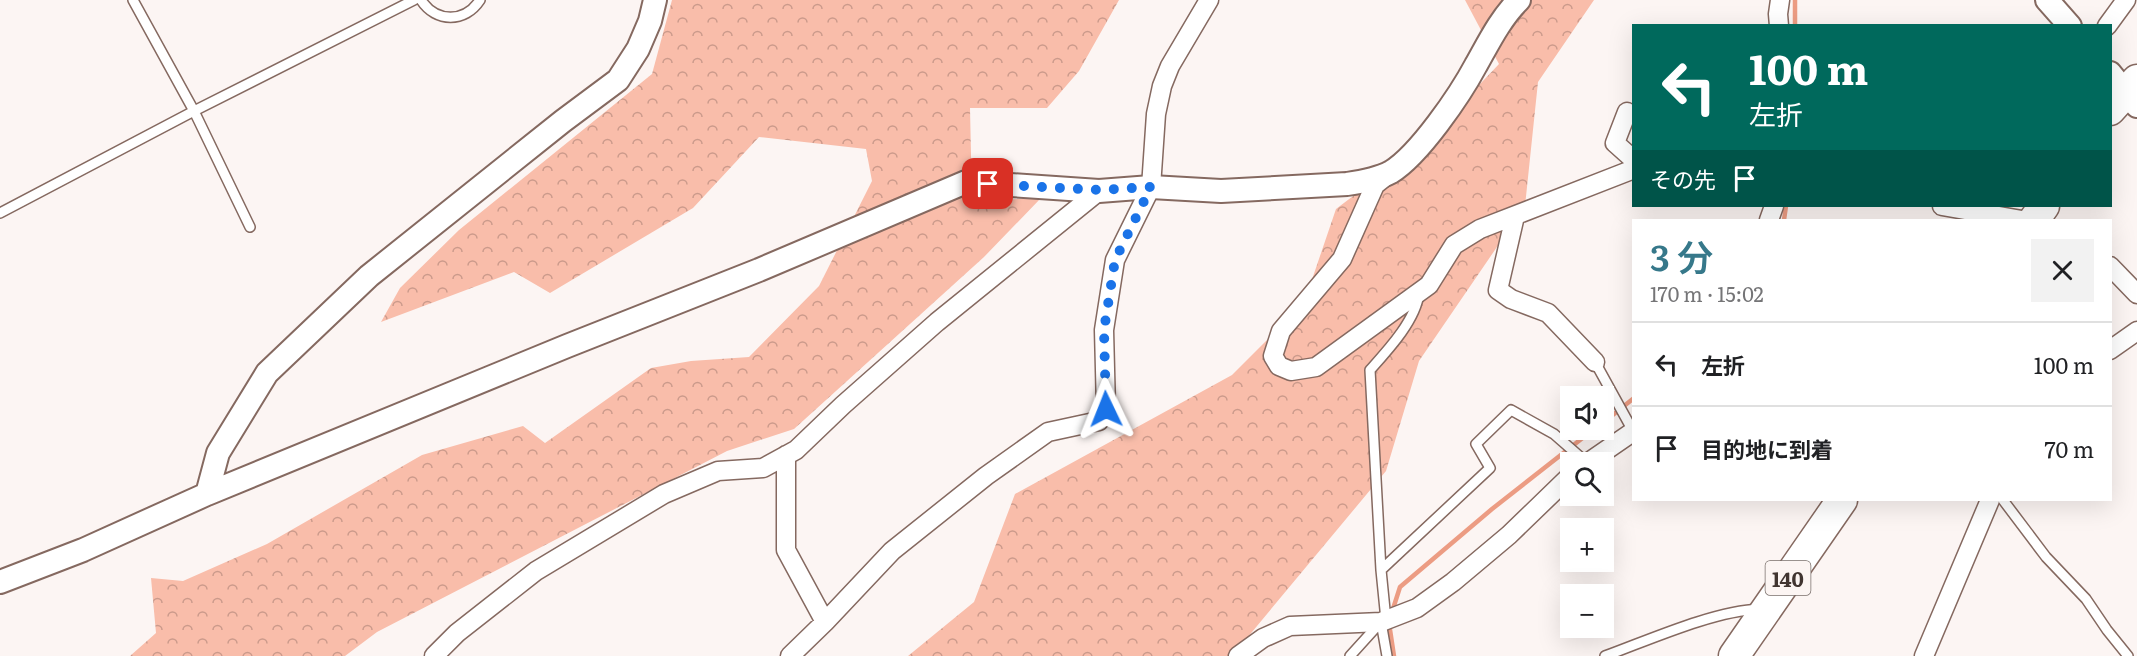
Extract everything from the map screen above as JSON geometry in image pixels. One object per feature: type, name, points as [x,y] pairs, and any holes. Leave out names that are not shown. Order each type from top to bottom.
[{"type":"highway","name":"140","points":[[1734,656],[1841,501]]},
{"type":"street","points":[[207,495],[219,453],[267,373],[369,276],[562,120],[618,80],[638,49],[650,21],[655,0]]},
{"type":"street","points":[[790,656],[892,551],[986,476],[1048,432],[1099,421],[1106,409],[1104,330],[1115,260],[1151,187],[1156,114],[1162,86],[1170,66],[1209,0]]},
{"type":"street","points":[[1519,0],[1505,14],[1467,81],[1416,151],[1376,185],[1342,259],[1281,331],[1272,356],[1279,366],[1292,371],[1316,367],[1429,285],[1454,245],[1480,229],[1632,170]]},
{"type":"street","points":[[1779,24],[1780,0]]},
{"type":"street","points":[[2047,0],[2068,24]]},
{"type":"street","points":[[2108,24],[2126,0]]},
{"type":"street","points":[[1627,112],[1616,143],[1632,158]]},
{"type":"street","points":[[0,582],[83,550],[207,495],[567,346],[759,270],[966,182],[1099,190],[1151,187],[1221,190],[1347,184],[1391,172]]},
{"type":"street","points":[[434,656],[457,633],[536,572],[664,494],[718,471],[763,468],[796,450],[937,322],[1099,190]]},
{"type":"street","points":[[1947,207],[2016,219]]},
{"type":"street","points":[[1515,216],[1498,290],[1511,299],[1548,313],[1595,362]]},
{"type":"street","points":[[2112,268],[2137,294]]},
{"type":"street","points":[[2112,349],[2137,332]]},
{"type":"street","points":[[1602,452],[1632,432]]},
{"type":"street","points":[[786,455],[786,550],[825,622]]},
{"type":"street","points":[[1238,656],[1263,638],[1290,626],[1383,621],[1417,608],[1453,582],[1509,535],[1560,486]]},
{"type":"street","points":[[1924,656],[1990,501]]},
{"type":"lane","points":[[134,0],[194,111],[250,227]]},
{"type":"lane","points":[[0,213],[194,111],[414,0]]},
{"type":"lane","points":[[421,0],[425,7],[434,14],[445,18],[456,18],[467,14],[476,7],[480,0]]},
{"type":"lane","points":[[1387,656],[1383,621],[1370,370],[1395,341],[1418,304],[1419,292]]},
{"type":"lane","points":[[1595,362],[1632,427]]},
{"type":"lane","points":[[1381,570],[1490,468],[1476,444],[1511,410],[1554,434],[1575,452]]},
{"type":"lane","points":[[2004,501],[2046,557],[2086,599],[2128,656]]},
{"type":"lane","points":[[1605,656],[1691,624],[1745,610],[1766,609]]},
{"type":"lane","points":[[1350,656],[1383,621]]},
{"type":"green space","points":[[672,0],[1119,0],[1079,71],[1047,108],[970,108],[972,201],[1041,198],[984,257],[794,429],[727,451],[377,632],[345,656],[130,656],[156,633],[151,578],[183,581],[267,544],[422,455],[523,426],[545,443],[651,368],[691,361],[749,357],[819,286],[872,181],[866,149],[759,137],[693,208],[550,293],[514,272],[381,322],[400,288],[459,230],[652,74]]},
{"type":"green space","points":[[1465,0],[1594,0],[1538,82],[1525,206],[1419,361],[1386,471],[1232,656],[908,656],[974,602],[1015,494],[1232,375],[1304,303],[1336,209],[1427,140],[1499,64]]},
{"type":"waterway","points":[[1795,0],[1795,24]]},
{"type":"waterway","points":[[1784,219],[1786,207]]},
{"type":"waterway","points":[[1614,414],[1632,400]]},
{"type":"waterway","points":[[1392,612],[1400,587],[1492,509],[1580,440]]},
{"type":"waterway","points":[[1389,623],[1394,656]]},
{"type":"route","points":[[988,184],[1099,190],[1151,187],[1115,260],[1104,330],[1106,409]]}]
